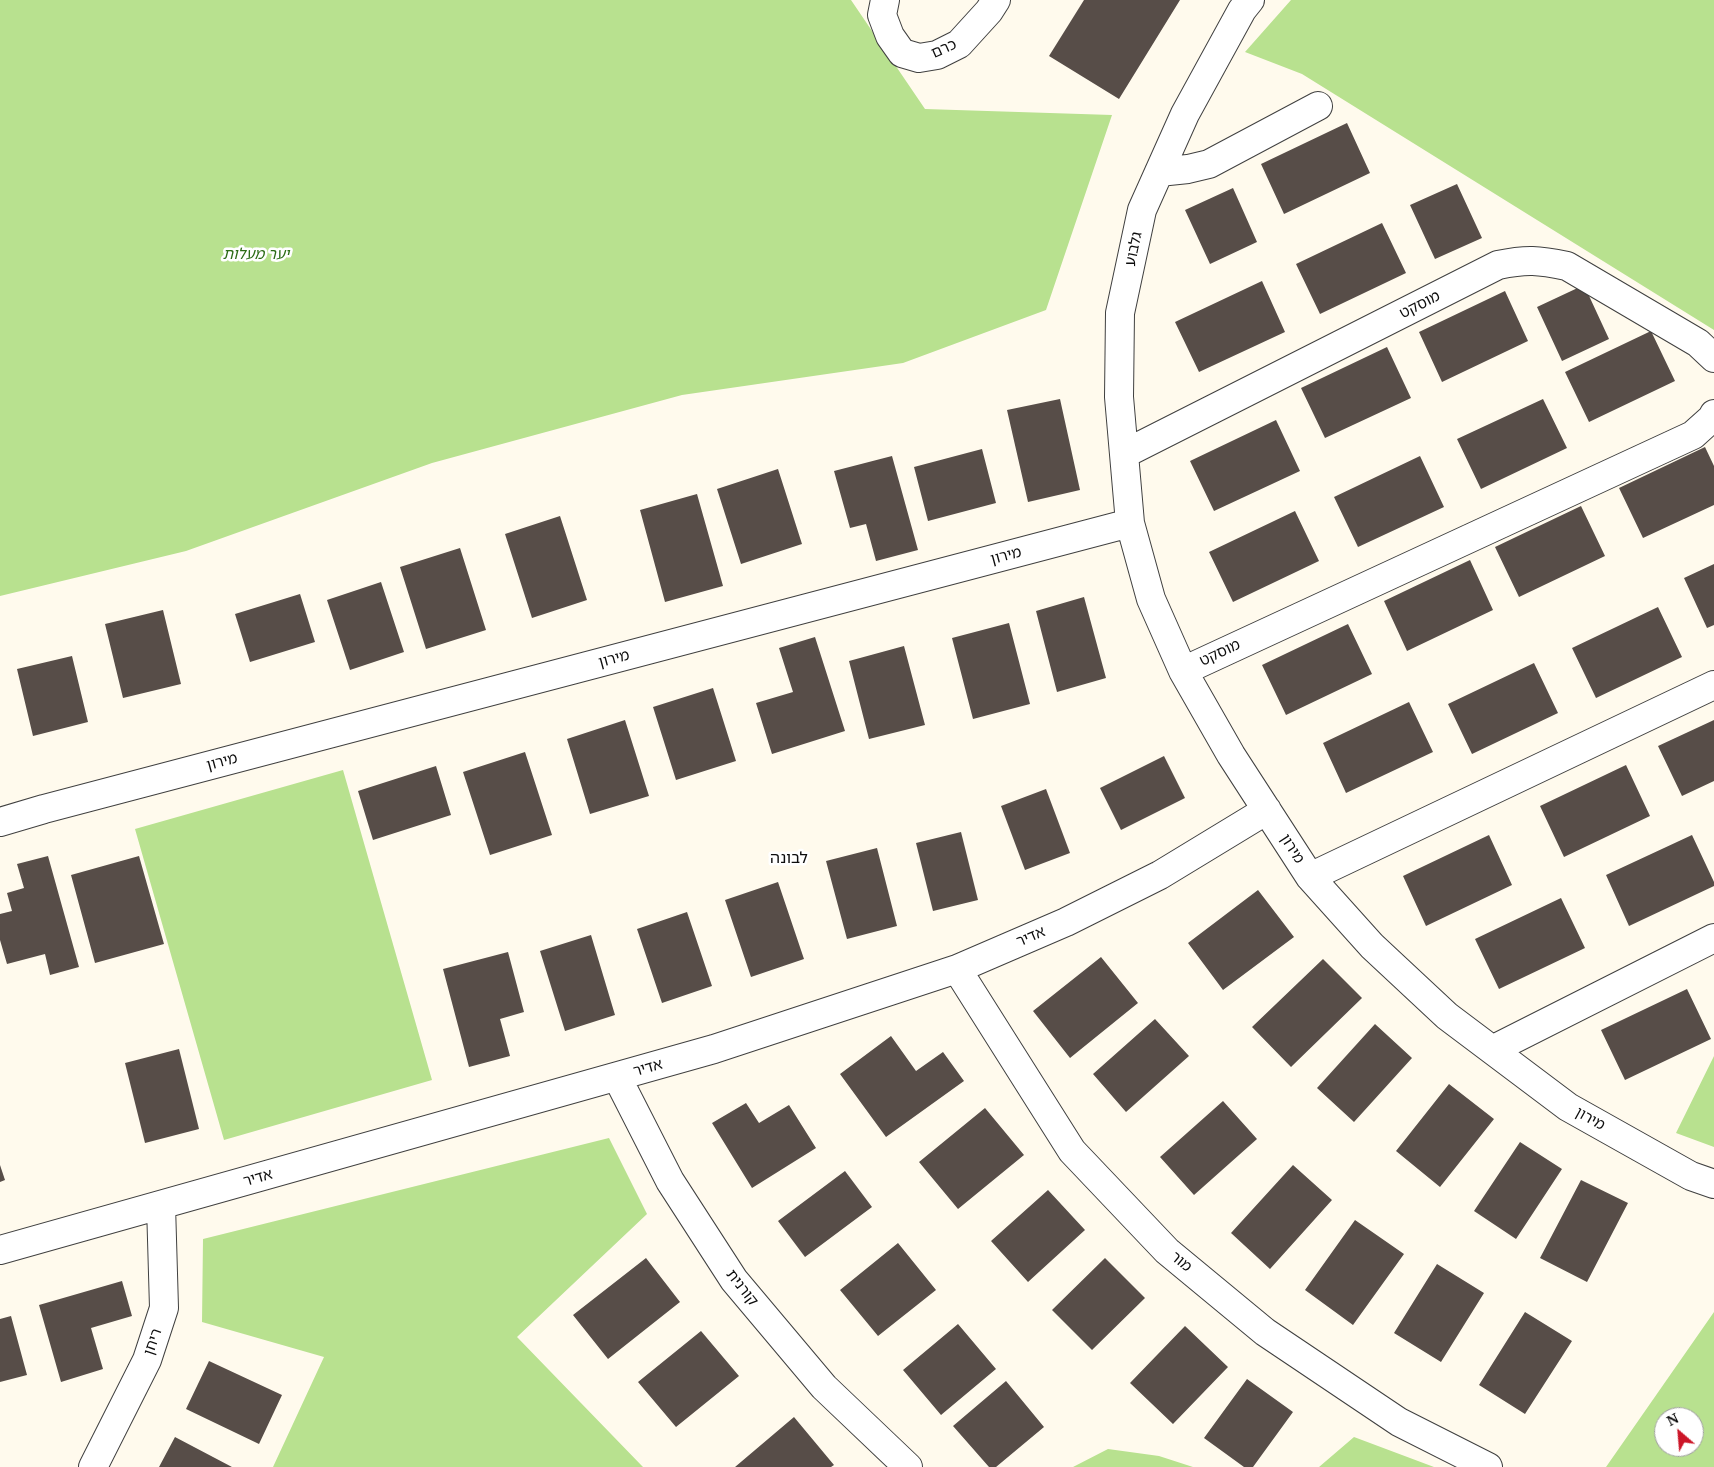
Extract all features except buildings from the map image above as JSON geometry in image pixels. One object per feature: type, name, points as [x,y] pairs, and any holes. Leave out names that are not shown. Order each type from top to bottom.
[{"type":"street","name":"כרם","points":[[885,0],[882,15],[890,36],[902,53],[918,58],[938,55],[959,44],[989,11],[996,0]]},
{"type":"street","name":"גלבוע","points":[[1130,523],[1119,397],[1120,313],[1142,210],[1185,114],[1242,10],[1250,0]]},
{"type":"street","points":[[1159,172],[1188,169],[1209,164],[1318,106]]},
{"type":"street","name":"מוסקט","points":[[1124,454],[1498,265],[1522,260],[1544,261],[1566,266],[1698,342],[1714,358]]},
{"type":"street","name":"מוסקט","points":[[1183,670],[1693,434],[1712,418],[1714,414]]},
{"type":"street","name":"מירון","points":[[0,822],[1130,523],[1151,599],[1183,670],[1231,755],[1310,877],[1372,946],[1447,1016],[1568,1108],[1691,1176],[1714,1184]]},
{"type":"street","points":[[1310,877],[1714,685]]},
{"type":"street","name":"אדיר","points":[[0,1250],[714,1049],[958,969],[1066,922],[1160,875],[1267,810]]},
{"type":"street","points":[[1492,1050],[1714,938]]},
{"type":"street","name":"מור","points":[[958,969],[1072,1151],[1167,1251],[1265,1332],[1399,1422],[1488,1467]]},
{"type":"street","name":"קורנית","points":[[616,1077],[670,1181],[734,1280],[824,1387],[908,1467]]},
{"type":"street","name":"ריחן","points":[[93,1467],[147,1360],[164,1308],[161,1205]]},
{"type":"green space","name":"יער מעלות","points":[[0,0],[851,0],[925,109],[1112,115],[1046,310],[903,363],[682,395],[432,463],[186,551],[0,596]]},
{"type":"green space","points":[[1291,0],[1714,0],[1714,330],[1302,74],[1245,52]]},
{"type":"green space","points":[[343,770],[432,1080],[224,1140],[135,829]]},
{"type":"green space","points":[[1714,1056],[1714,1147],[1676,1133]]},
{"type":"green space","points":[[609,1138],[647,1214],[517,1337],[643,1467],[273,1467],[324,1357],[202,1322],[203,1239]]},
{"type":"green space","points":[[1714,1312],[1714,1467],[1606,1467]]},
{"type":"green space","points":[[1354,1437],[1434,1467],[1319,1467]]},
{"type":"green space","points":[[1108,1449],[1159,1456],[1193,1467],[1073,1467]]},
{"type":"district","name":"לבונה","points":[[789,858]]}]
